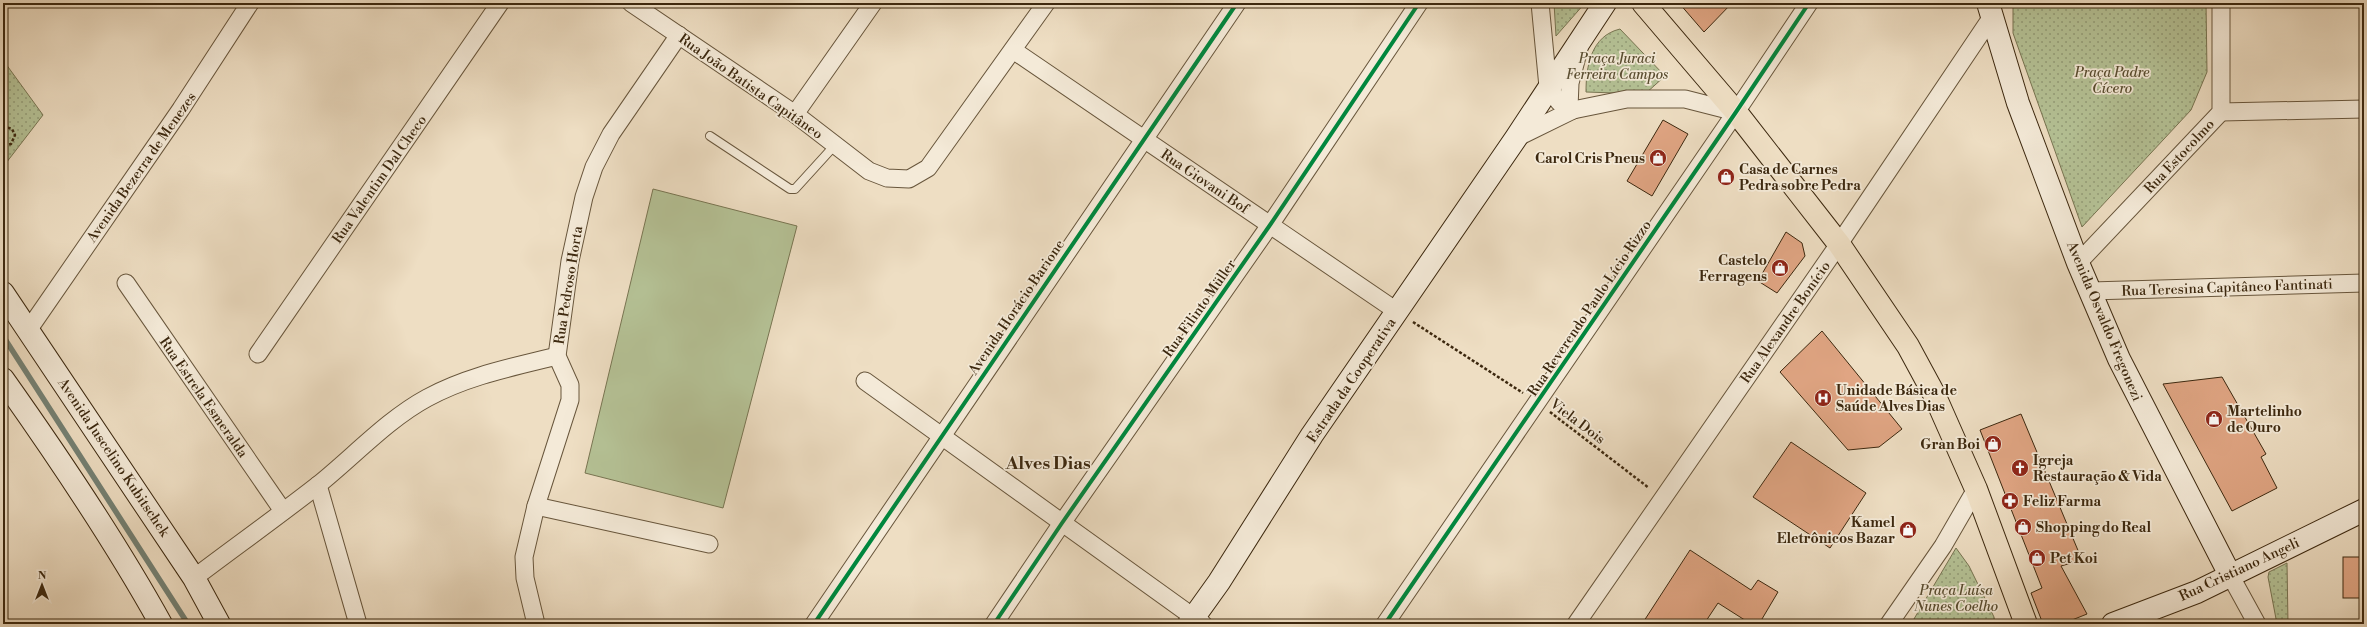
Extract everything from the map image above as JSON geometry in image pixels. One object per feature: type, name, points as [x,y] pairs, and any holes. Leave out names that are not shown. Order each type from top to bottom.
[{"type":"main road","points":[[1643,3],[1736,112],[1839,244],[1912,353],[1934,394],[1976,489],[2026,624]]},
{"type":"street","name":"Avenida Bezerra de Menezes","points":[[29,329],[181,109],[250,3]]},
{"type":"street","name":"Rua Valentim Dal Checo","points":[[258,354],[500,3]]},
{"type":"street","name":"Rua João Batista Capitâneo","points":[[631,3],[795,114],[869,171],[887,178],[909,179],[928,168],[1046,3]]},
{"type":"street","points":[[795,114],[873,3]]},
{"type":"street","name":"Avenida Horácio Barione","points":[[814,624],[1237,3]]},
{"type":"street","name":"Rua Filinto Müller","points":[[994,624],[1062,523],[1270,225],[1419,3]]},
{"type":"street","points":[[1540,3],[1548,87],[1559,102],[1571,109],[1627,99],[1660,98],[1685,99],[1736,112]]},
{"type":"street","name":"Estrada da Cooperativa","points":[[1195,622],[1312,435],[1398,312],[1516,138],[1548,87],[1581,43],[1605,3]]},
{"type":"street","name":"Rua Reverendo Paulo Lício Rizzo","points":[[1385,624],[1809,3]]},
{"type":"street","name":"Rua Estocolmo","points":[[2078,263],[2221,112],[2221,3]]},
{"type":"street","name":"Rua Alexandre Bonício","points":[[1576,624],[1839,244],[1990,10]]},
{"type":"street","name":"Avenida Osvaldo Fregonezi","points":[[1990,10],[2018,103],[2078,263],[2119,359],[2144,411],[2257,624]]},
{"type":"street","name":"Rua Pedroso Horta","points":[[536,624],[524,578],[524,557],[536,506],[570,400],[570,385],[557,356],[576,229],[584,197],[594,167],[611,134],[679,35]]},
{"type":"street","name":"Estrada da Cooperativa","points":[[1516,138],[1571,109],[1570,83],[1581,43]]},
{"type":"street","name":"Rua Giovani Bof","points":[[1013,50],[1398,312]]},
{"type":"street","points":[[2221,112],[2364,109]]},
{"type":"street","name":"Rua Estrela Esmeralda","points":[[126,283],[283,511]]},
{"type":"street","name":"Rua Teresina Capitâneo Fantinati","points":[[2091,291],[2364,283]]},
{"type":"street","name":"Avenida Juscelino Kubitschek","points":[[3,293],[29,329],[194,578],[219,624]]},
{"type":"street","points":[[194,578],[318,485],[399,417],[426,398],[451,386],[475,378],[557,356]]},
{"type":"street","points":[[3,379],[104,528],[161,624]]},
{"type":"street","points":[[865,381],[1062,523],[1195,622]]},
{"type":"street","points":[[318,485],[358,624]]},
{"type":"street","points":[[1889,624],[1943,546],[1976,489]]},
{"type":"street","points":[[536,506],[709,544]]},
{"type":"street","name":"Rua Cristiano Angeli","points":[[2113,624],[2197,592],[2364,510]]},
{"type":"lane","points":[[710,136],[790,189],[795,189],[835,145]]},
{"type":"path","points":[[3,113],[4,126],[12,129],[14,139],[11,144],[3,146]]},
{"type":"green space","points":[[1554,3],[1585,3],[1556,36]]},
{"type":"green space","name":"Praça Padre Cícero","points":[[2013,3],[2206,3],[2207,72],[2191,110],[2082,227],[2013,33]]},
{"type":"green space","name":"Praça Juraci Ferreira Campos","points":[[1620,29],[1665,76],[1645,94],[1586,92],[1589,62],[1596,45],[1602,38]]},
{"type":"green space","points":[[3,60],[43,115],[3,167]]},
{"type":"green space","points":[[653,189],[797,226],[723,508],[585,473]]},
{"type":"green space","name":"Praça Luísa Nunes Coelho","points":[[1956,548],[1969,566],[1994,617],[1995,624],[1911,624]]},
{"type":"green space","points":[[2287,563],[2288,624],[2277,624],[2268,577],[2269,572]]},
{"type":"building","points":[[1679,3],[1732,3],[1704,32]]},
{"type":"building","name":"Carol Cris Pneus","points":[[1663,120],[1688,134],[1652,196],[1627,181]]},
{"type":"building","name":"Castelo Ferragens","points":[[1786,232],[1802,243],[1805,256],[1777,293],[1758,281]]},
{"type":"building","points":[[1822,331],[1902,429],[1879,447],[1848,450],[1780,372]]},
{"type":"building","name":"Martelinho de Ouro","points":[[2222,377],[2266,454],[2261,457],[2277,488],[2232,511],[2163,384]]},
{"type":"building","points":[[2021,414],[2082,560],[2061,566],[2087,614],[2062,624],[2043,624],[2031,593],[2042,588],[1980,430]]},
{"type":"building","points":[[1791,442],[1866,493],[1830,548],[1753,497]]},
{"type":"building","points":[[1690,550],[1751,590],[1758,580],[1778,592],[1759,624],[1751,624],[1718,603],[1704,624],[1642,624]]},
{"type":"building","points":[[2343,557],[2364,557],[2364,598],[2343,598]]},
{"type":"waterway","points":[[3,336],[188,624]]},
{"type":"cycle path","points":[[814,624],[1237,3]]},
{"type":"cycle path","points":[[994,624],[1062,523],[1270,225],[1419,3]]},
{"type":"cycle path","points":[[1385,624],[1809,3]]},
{"type":"place","name":"Carol Cris Pneus","points":[[1658,158]]},
{"type":"place","name":"Casa de Carnes Pedra sobre Pedra","points":[[1726,177]]},
{"type":"place","name":"Castelo Ferragens","points":[[1780,268]]},
{"type":"place","name":"Unidade Básica de Saúde Alves Dias","points":[[1823,398]]},
{"type":"place","name":"Martelinho de Ouro","points":[[2214,419]]},
{"type":"place","name":"Gran Boi","points":[[1993,444]]},
{"type":"place","name":"Igreja Restauração & Vida","points":[[2020,468]]},
{"type":"place","name":"Feliz Farma","points":[[2010,501]]},
{"type":"place","name":"Shopping do Real","points":[[2023,527]]},
{"type":"place","name":"Kamel Eletrônicos Bazar","points":[[1908,530]]},
{"type":"place","name":"Pet Koi","points":[[2037,558]]},
{"type":"district","name":"Alves Dias","points":[[1048,463]]}]
